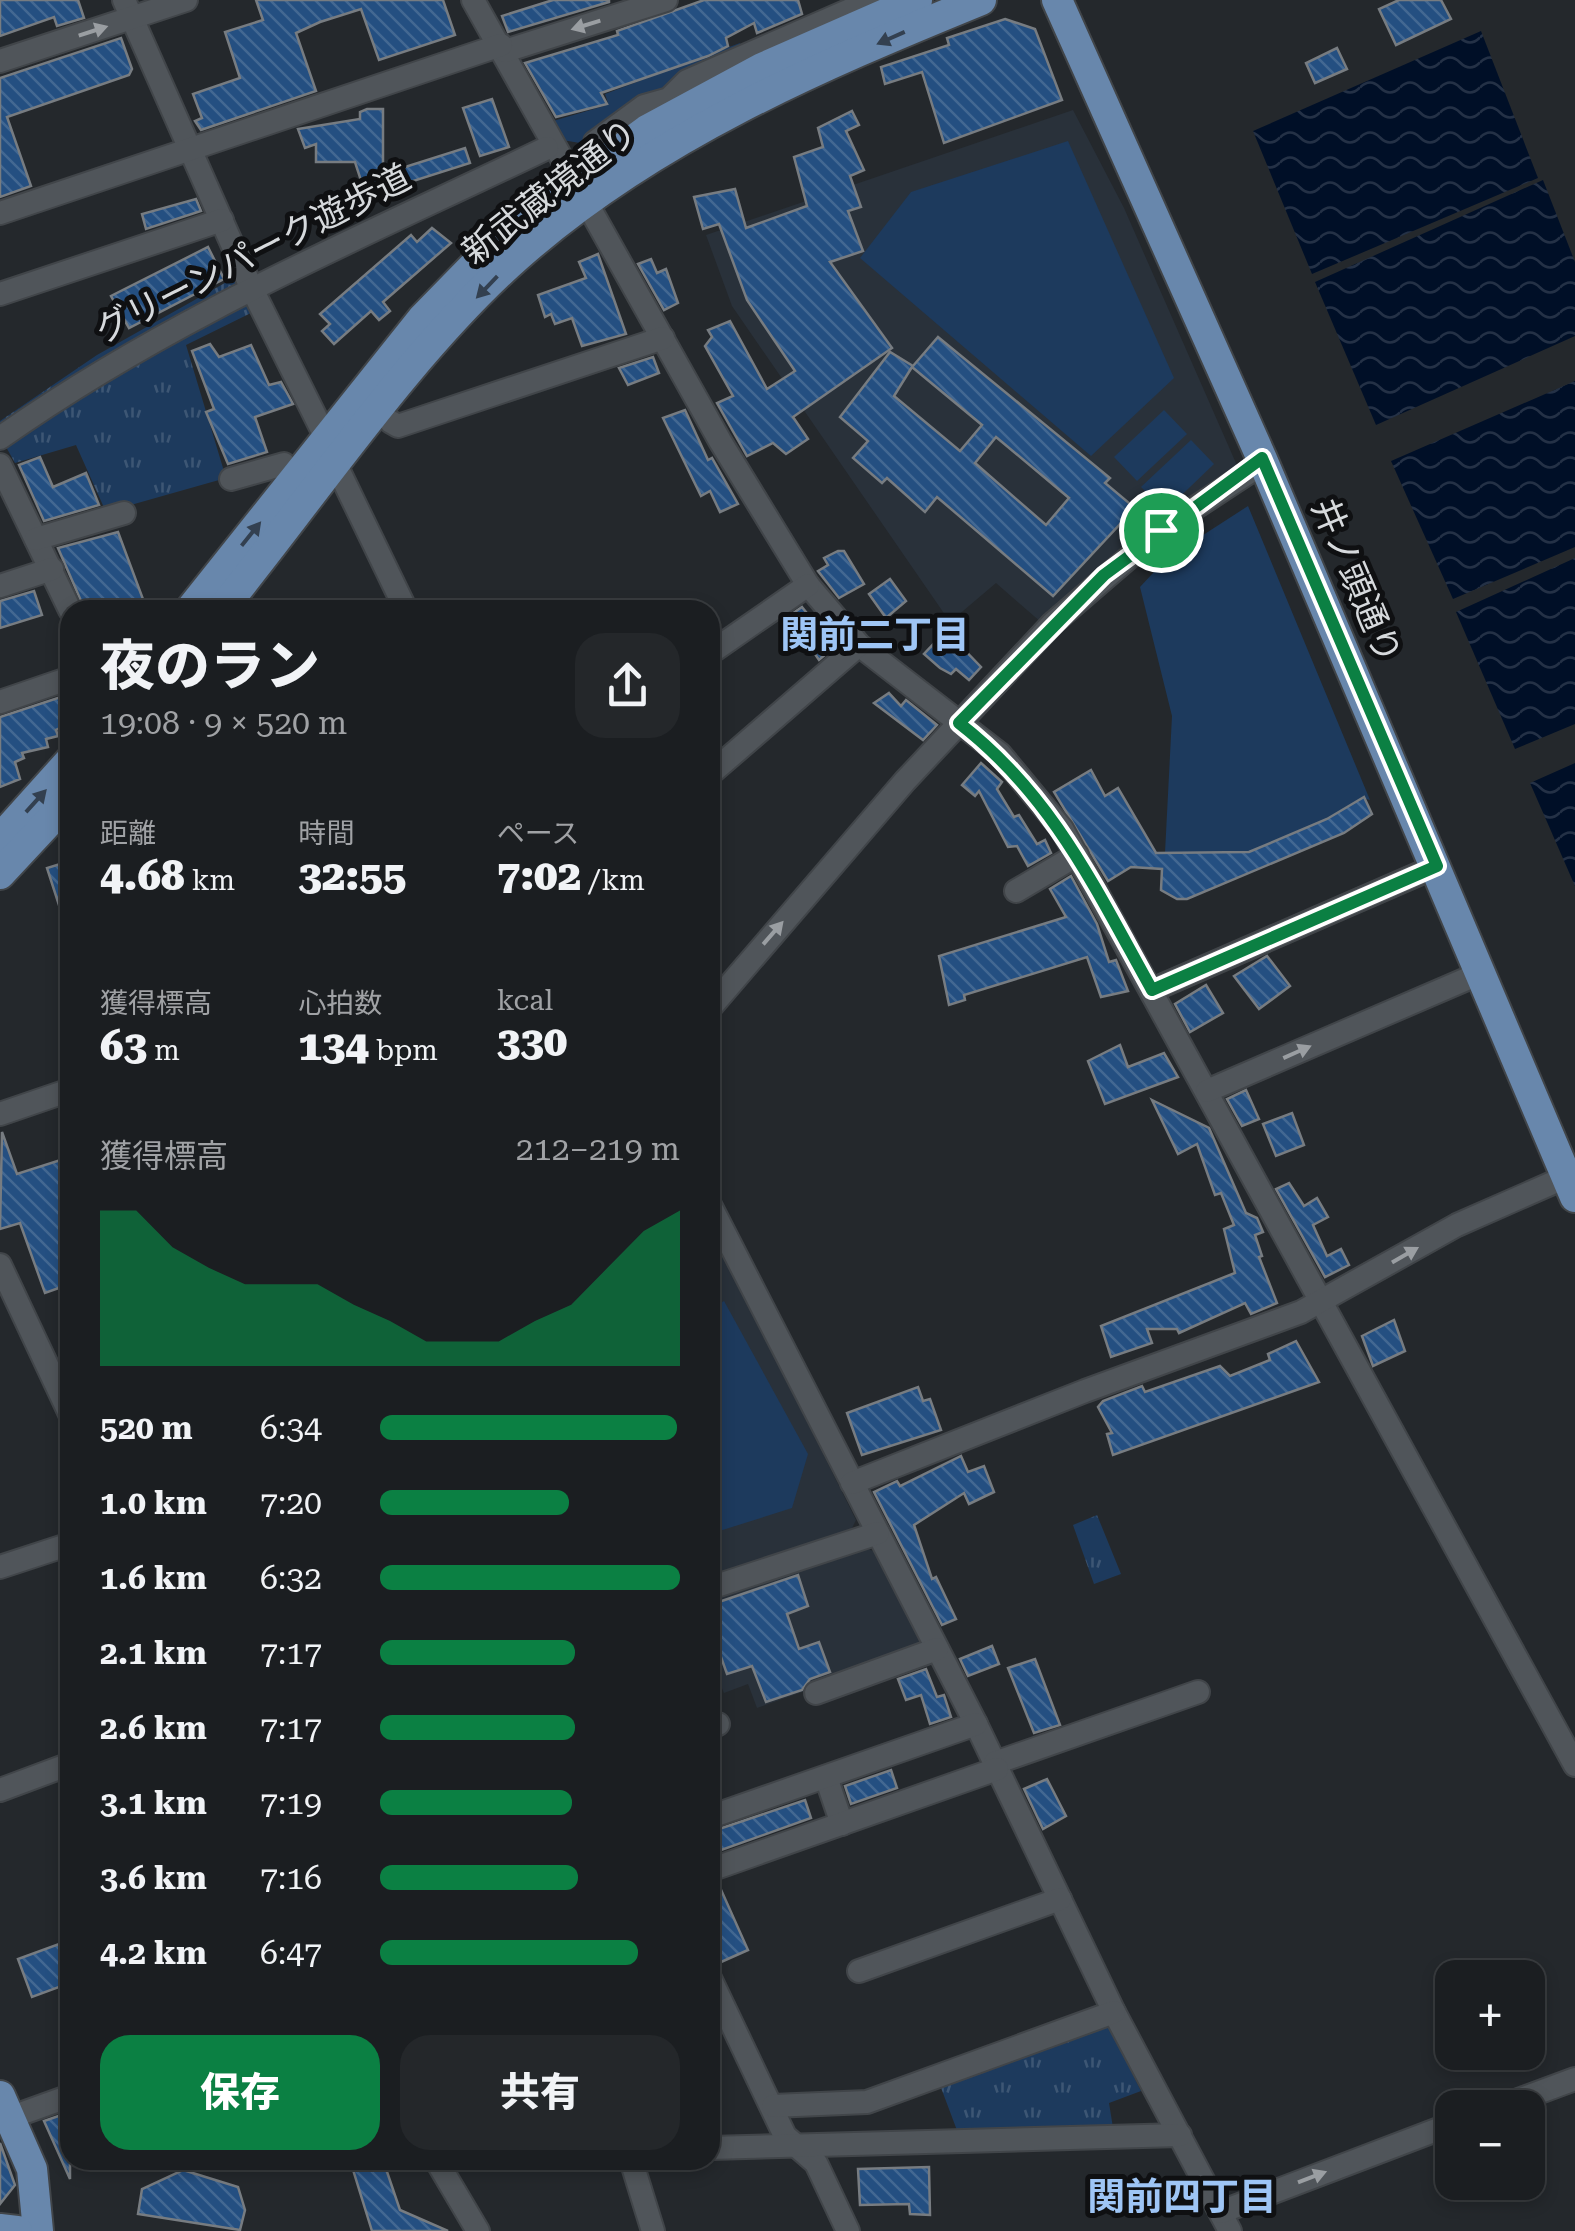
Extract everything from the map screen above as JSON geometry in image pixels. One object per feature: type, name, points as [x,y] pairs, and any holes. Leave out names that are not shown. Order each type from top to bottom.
[{"type":"main road","name":"新武蔵境通り","points":[[199,600],[487,286],[581,190],[647,130],[724,87],[917,0]]},
{"type":"main road","name":"新武蔵境通り","points":[[581,190],[725,113],[981,0]]},
{"type":"main road","name":"井ノ頭通り","points":[[1057,0],[1262,458],[1483,972],[1570,1187]]},
{"type":"main road","name":"新武蔵境通り","points":[[228,600],[331,452]]},
{"type":"main road","points":[[0,839],[60,772]]},
{"type":"main road","points":[[0,874],[60,810]]},
{"type":"main road","points":[[5,2106],[32,2169],[38,2231]]},
{"type":"main road","points":[[0,2229],[17,2231]]},
{"type":"street","points":[[0,61],[128,9],[186,0]]},
{"type":"street","points":[[473,0],[808,586],[859,645],[1000,754],[1029,785],[1077,856],[1575,1765]]},
{"type":"street","points":[[0,213],[503,48],[666,0]]},
{"type":"street","points":[[595,142],[644,106],[668,99],[687,81],[872,0]]},
{"type":"street","points":[[128,9],[251,287],[401,600]]},
{"type":"street","name":"グリーンパーク遊歩道","points":[[0,438],[118,361],[251,287],[547,148]]},
{"type":"street","points":[[0,294],[222,220]]},
{"type":"street","points":[[391,422],[398,426],[663,338]]},
{"type":"street","points":[[720,997],[959,723],[1104,575],[1262,458]]},
{"type":"street","points":[[230,479],[284,464]]},
{"type":"street","points":[[0,465],[66,600]]},
{"type":"street","points":[[36,539],[124,514]]},
{"type":"street","points":[[0,586],[52,569]]},
{"type":"street","points":[[720,646],[808,586]]},
{"type":"street","points":[[720,765],[859,645]]},
{"type":"street","points":[[0,702],[60,681]]},
{"type":"street","points":[[1016,891],[1077,856]]},
{"type":"street","points":[[1152,990],[1437,866]]},
{"type":"street","points":[[1207,1090],[1483,972]]},
{"type":"street","points":[[0,1114],[60,1093]]},
{"type":"street","points":[[852,1483],[1320,1304],[1457,1226],[1570,1187]]},
{"type":"street","points":[[720,1225],[976,1724],[1114,2012],[1225,2222],[1435,2131]]},
{"type":"street","points":[[0,1265],[60,1393]]},
{"type":"street","points":[[720,1585],[878,1533]]},
{"type":"street","points":[[0,1566],[60,1547]]},
{"type":"street","points":[[816,1694],[937,1649]]},
{"type":"street","points":[[720,1867],[1198,1692]]},
{"type":"street","points":[[720,1814],[976,1724]]},
{"type":"street","points":[[0,1790],[60,1768]]},
{"type":"street","points":[[826,1777],[842,1824]]},
{"type":"street","points":[[859,1970],[1060,1899]]},
{"type":"street","points":[[720,1998],[785,2136],[816,2163],[848,2231]]},
{"type":"street","points":[[773,2106],[868,2102],[1114,2012]]},
{"type":"street","points":[[1545,2090],[1575,2079]]},
{"type":"street","points":[[5,2106],[60,2098]]},
{"type":"street","points":[[720,2148],[1180,2135]]},
{"type":"street","points":[[442,2170],[478,2231]]},
{"type":"street","points":[[634,2170],[653,2231]]},
{"type":"shaded area","points":[[1073,110],[1124,208],[1239,470],[1042,623],[996,583],[950,622],[732,306],[706,235]]},
{"type":"shaded area","points":[[720,1246],[856,1520],[851,1530],[720,1575]]},
{"type":"shaded area","points":[[862,1547],[879,1553],[923,1639],[917,1651],[757,1708],[748,1684],[724,1693],[720,1684],[720,1595]]},
{"type":"green space","points":[[740,43],[743,53],[580,143],[562,140],[553,121],[604,106],[608,103],[605,94]]},
{"type":"green space","points":[[1068,141],[1174,378],[1091,456],[860,258],[911,192]]},
{"type":"green space","points":[[239,275],[255,311],[186,345],[226,478],[106,512],[76,445],[15,463],[0,436],[0,421],[97,355]]},
{"type":"green space","points":[[1164,410],[1187,434],[1137,481],[1114,457]]},
{"type":"green space","points":[[1191,440],[1214,464],[1165,511],[1141,487]]},
{"type":"green space","points":[[1248,506],[1370,800],[1362,798],[1327,819],[1249,852],[1165,853],[1172,716],[1140,587],[1166,559]]},
{"type":"green space","points":[[724,1301],[808,1454],[792,1508],[720,1531],[720,1303]]},
{"type":"green space","points":[[1097,1515],[1121,1574],[1094,1584],[1073,1525]]},
{"type":"green space","points":[[1107,2023],[1141,2091],[1109,2103],[1113,2128],[958,2133],[940,2085]]},
{"type":"water","points":[[1481,31],[1538,178],[1312,274],[1253,131]]},
{"type":"water","points":[[1543,180],[1575,262],[1575,336],[1376,425],[1315,282]]},
{"type":"water","points":[[1575,381],[1575,547],[1453,599],[1391,461]]},
{"type":"water","points":[[1575,558],[1575,724],[1515,749],[1456,612]]},
{"type":"water","points":[[1575,763],[1575,886],[1530,783]]},
{"type":"building","points":[[0,0],[78,0],[84,18],[57,26],[54,17],[0,36]]},
{"type":"building","points":[[256,0],[443,0],[455,35],[379,60],[361,9],[320,22],[296,33],[316,91],[201,130],[195,121],[202,118],[193,94],[240,78],[225,32],[263,20]]},
{"type":"building","points":[[553,0],[609,2],[508,32],[502,16]]},
{"type":"building","points":[[704,0],[798,0],[802,14],[757,33],[754,23],[726,38],[728,46],[708,56],[601,93],[607,104],[556,117],[525,63],[618,35],[617,31]]},
{"type":"building","points":[[1399,0],[1441,0],[1451,19],[1396,45],[1379,9]]},
{"type":"building","points":[[1005,19],[1035,29],[1062,100],[944,143],[922,72],[885,84],[881,67],[949,45],[947,38]]},
{"type":"building","points":[[121,38],[132,69],[129,75],[7,117],[31,186],[0,197],[0,78]]},
{"type":"building","points":[[1337,48],[1347,69],[1315,83],[1306,63]]},
{"type":"building","points":[[492,99],[509,147],[480,156],[463,108]]},
{"type":"building","points":[[383,109],[383,174],[465,148],[470,163],[366,196],[355,162],[316,162],[316,144],[305,148],[298,129],[360,119],[360,112]]},
{"type":"building","points":[[852,111],[859,125],[846,131],[864,170],[850,176],[861,207],[848,211],[863,251],[830,262],[892,348],[793,417],[808,439],[786,454],[773,443],[747,456],[717,403],[733,396],[705,346],[712,337],[708,330],[730,321],[767,389],[795,371],[747,300],[719,224],[703,229],[694,197],[735,189],[746,228],[807,206],[794,157],[823,147],[818,128]]},
{"type":"building","points":[[196,199],[201,211],[146,229],[142,214]]},
{"type":"building","points":[[432,228],[451,243],[383,302],[390,311],[379,320],[371,311],[334,344],[322,331],[330,324],[320,314],[411,235],[417,242]]},
{"type":"building","points":[[208,247],[224,279],[129,328],[111,296]]},
{"type":"building","points":[[598,254],[626,334],[582,346],[572,318],[555,324],[551,314],[545,317],[538,295],[586,278],[579,262]]},
{"type":"building","points":[[651,259],[657,273],[666,269],[678,303],[664,310],[638,264]]},
{"type":"building","points":[[938,337],[1110,478],[1105,483],[1135,508],[1053,596],[937,497],[925,512],[887,478],[882,483],[853,458],[868,441],[840,417],[890,352],[913,366]],"holes":[[[912,367],[982,425],[960,451],[894,396]],[[996,437],[1069,498],[1046,525],[975,463]]]},
{"type":"building","points":[[210,344],[219,357],[251,345],[269,385],[281,382],[293,404],[255,417],[267,452],[228,464],[206,412],[214,409],[192,351]]},
{"type":"building","points":[[653,357],[659,373],[628,385],[619,368]]},
{"type":"building","points":[[685,410],[708,460],[712,458],[738,504],[720,512],[710,491],[701,496],[663,418]]},
{"type":"building","points":[[40,457],[53,487],[86,473],[99,505],[44,521],[19,465]]},
{"type":"building","points":[[118,532],[143,600],[81,600],[58,548]]},
{"type":"building","points":[[844,551],[864,584],[839,598],[818,571],[828,565],[824,558]]},
{"type":"building","points":[[890,579],[906,601],[886,618],[869,594]]},
{"type":"building","points":[[34,591],[42,615],[0,628],[0,601]]},
{"type":"building","points":[[802,607],[834,647],[819,660],[789,616]]},
{"type":"building","points":[[940,637],[949,645],[954,639],[981,667],[969,680],[956,669],[951,674],[940,668],[924,654]]},
{"type":"building","points":[[889,693],[901,706],[906,700],[937,725],[923,740],[874,703]]},
{"type":"building","points":[[60,697],[58,736],[46,739],[48,747],[22,753],[24,758],[15,762],[20,779],[0,787],[0,717]]},
{"type":"building","points":[[981,763],[1002,782],[997,789],[1014,817],[1019,815],[1037,844],[1045,840],[1051,853],[1028,866],[1017,846],[1008,847],[979,791],[975,796],[962,785]]},
{"type":"building","points":[[1091,770],[1105,796],[1118,788],[1156,853],[1249,852],[1327,819],[1364,797],[1372,814],[1344,833],[1187,899],[1177,899],[1161,890],[1162,869],[1131,867],[1108,881],[1054,792]]},
{"type":"building","points":[[60,864],[60,908],[47,868]]},
{"type":"building","points":[[1071,876],[1097,924],[1109,962],[1116,960],[1128,991],[1101,997],[1087,957],[964,995],[965,1000],[949,1005],[939,956],[1066,917],[1050,889]]},
{"type":"building","points":[[1267,956],[1290,986],[1259,1009],[1234,976]]},
{"type":"building","points":[[1206,985],[1223,1013],[1190,1032],[1175,1004]]},
{"type":"building","points":[[1120,1045],[1128,1067],[1164,1053],[1178,1077],[1105,1104],[1088,1061]]},
{"type":"building","points":[[1246,1090],[1259,1119],[1242,1126],[1227,1099]]},
{"type":"building","points":[[1152,1100],[1209,1128],[1246,1213],[1257,1218],[1263,1232],[1255,1235],[1262,1256],[1259,1257],[1277,1303],[1251,1314],[1245,1303],[1179,1333],[1177,1329],[1147,1329],[1152,1343],[1111,1357],[1101,1326],[1235,1273],[1224,1229],[1234,1225],[1221,1193],[1215,1195],[1197,1144],[1178,1154]]},
{"type":"building","points":[[1292,1113],[1304,1145],[1276,1156],[1263,1124]]},
{"type":"building","points":[[2,1132],[17,1174],[60,1160],[60,1288],[45,1293],[20,1223],[0,1229]]},
{"type":"building","points":[[1289,1183],[1304,1206],[1317,1198],[1328,1217],[1313,1225],[1327,1256],[1341,1249],[1349,1265],[1325,1277],[1276,1189]]},
{"type":"building","points":[[1394,1320],[1405,1351],[1373,1366],[1362,1336]]},
{"type":"building","points":[[1296,1341],[1319,1382],[1113,1455],[1107,1434],[1112,1433],[1098,1407],[1103,1401],[1142,1386],[1145,1392],[1220,1366],[1230,1376],[1270,1360],[1268,1354]]},
{"type":"building","points":[[918,1387],[923,1401],[930,1399],[941,1430],[862,1455],[847,1413]]},
{"type":"building","points":[[961,1456],[968,1472],[984,1466],[994,1492],[969,1504],[964,1493],[914,1525],[932,1579],[936,1577],[956,1619],[942,1625],[874,1492],[897,1481],[900,1486]]},
{"type":"building","points":[[798,1575],[808,1606],[787,1614],[799,1649],[819,1642],[830,1672],[810,1679],[802,1690],[766,1702],[752,1666],[727,1674],[720,1654],[720,1602]]},
{"type":"building","points":[[992,1646],[999,1664],[968,1676],[960,1659]]},
{"type":"building","points":[[1035,1659],[1060,1725],[1034,1733],[1008,1668]]},
{"type":"building","points":[[926,1669],[937,1697],[944,1695],[951,1717],[930,1724],[921,1695],[906,1700],[898,1679]]},
{"type":"building","points":[[891,1770],[897,1788],[851,1804],[845,1786]]},
{"type":"building","points":[[1047,1779],[1066,1816],[1043,1829],[1024,1789]]},
{"type":"building","points":[[805,1800],[811,1818],[720,1850],[720,1829]]},
{"type":"building","points":[[720,1887],[748,1950],[720,1960]]},
{"type":"building","points":[[60,1944],[60,1987],[32,1997],[18,1959]]},
{"type":"building","points":[[60,2115],[60,2157],[44,2121]]},
{"type":"building","points":[[0,2143],[15,2185],[0,2204]]},
{"type":"building","points":[[929,2167],[930,2215],[910,2214],[909,2204],[860,2205],[858,2169]]},
{"type":"building","points":[[183,2170],[238,2187],[245,2210],[240,2230],[138,2214],[142,2189]]},
{"type":"building","points":[[353,2170],[386,2170],[400,2210],[448,2231],[372,2231]]},
{"type":"district","name":"関前二丁目","points":[[875,635]]},
{"type":"district","name":"関前四丁目","points":[[1182,2197]]},
{"type":"route","points":[[1262,458],[1437,866],[1152,990],[1062,830],[1000,754],[959,723],[1053,622],[1161,530],[1248,473],[1262,458]]}]
